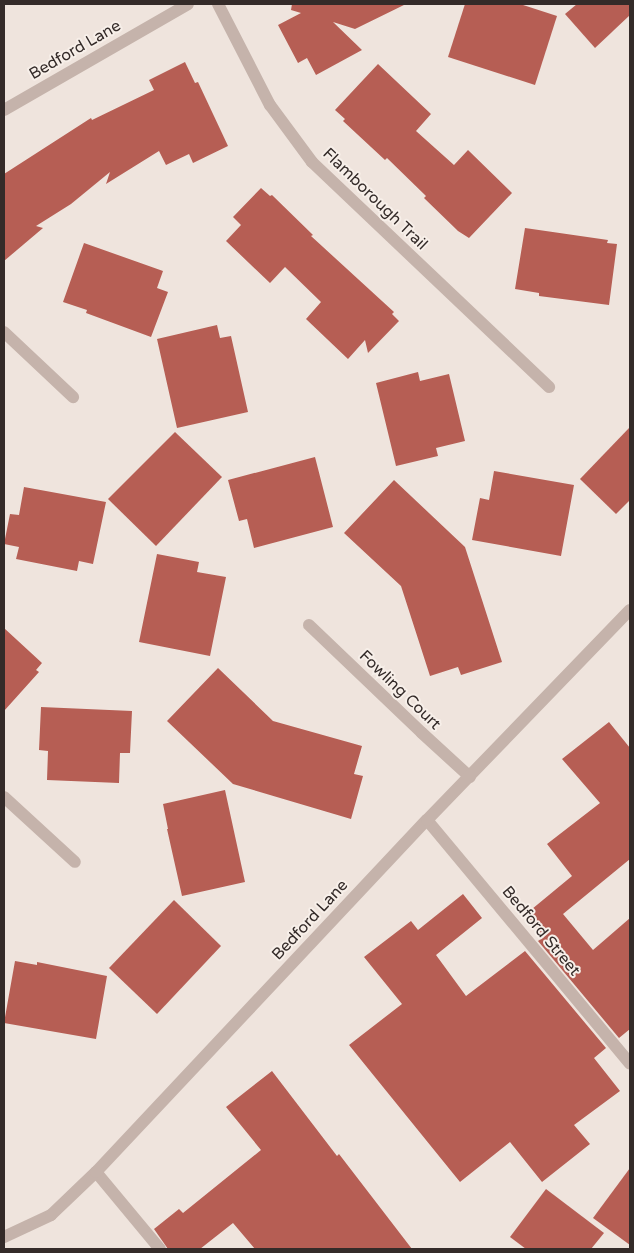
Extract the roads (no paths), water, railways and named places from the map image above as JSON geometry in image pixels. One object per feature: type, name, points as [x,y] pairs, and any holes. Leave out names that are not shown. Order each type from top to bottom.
[{"type":"street","name":"Bedford Lane","points":[[4,110],[188,4]]},
{"type":"street","name":"Flamborough Trail","points":[[218,4],[270,104],[312,162],[549,388]]},
{"type":"street","points":[[4,332],[73,397]]},
{"type":"street","name":"Bedford Lane","points":[[4,1237],[51,1215],[96,1172],[427,820],[630,610]]},
{"type":"street","name":"Fowling Court","points":[[309,625],[422,734],[470,777]]},
{"type":"street","points":[[4,797],[75,862]]},
{"type":"street","name":"Bedford Street","points":[[427,820],[630,1064]]},
{"type":"street","points":[[96,1172],[160,1249]]}]
